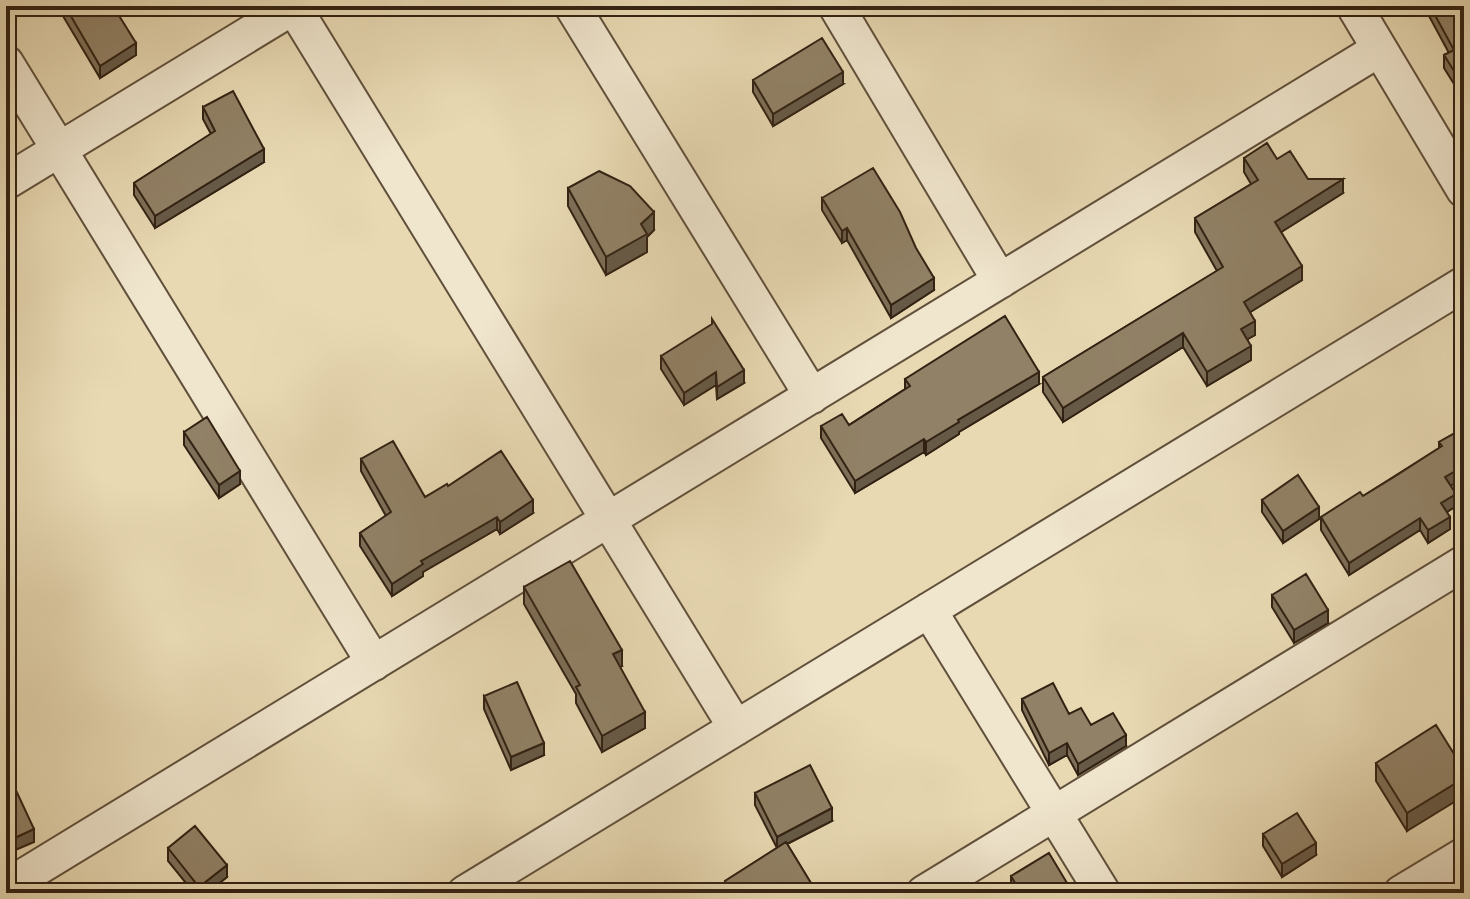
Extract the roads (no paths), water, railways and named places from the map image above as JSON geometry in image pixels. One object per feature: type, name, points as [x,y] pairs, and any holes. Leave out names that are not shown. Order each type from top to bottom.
[{"type":"street","points":[[6,182],[294,6],[736,728]]},
{"type":"street","points":[[572,6],[812,396]]},
{"type":"street","points":[[836,6],[1000,281]]},
{"type":"street","points":[[1354,6],[1464,190]]},
{"type":"street","points":[[6,887],[1378,50]]},
{"type":"street","points":[[6,63],[374,663]]},
{"type":"street","points":[[465,893],[1464,284]]},
{"type":"street","points":[[924,893],[1464,563]]},
{"type":"street","points":[[929,610],[1103,893]]},
{"type":"street","points":[[1401,893],[1464,855]]}]
